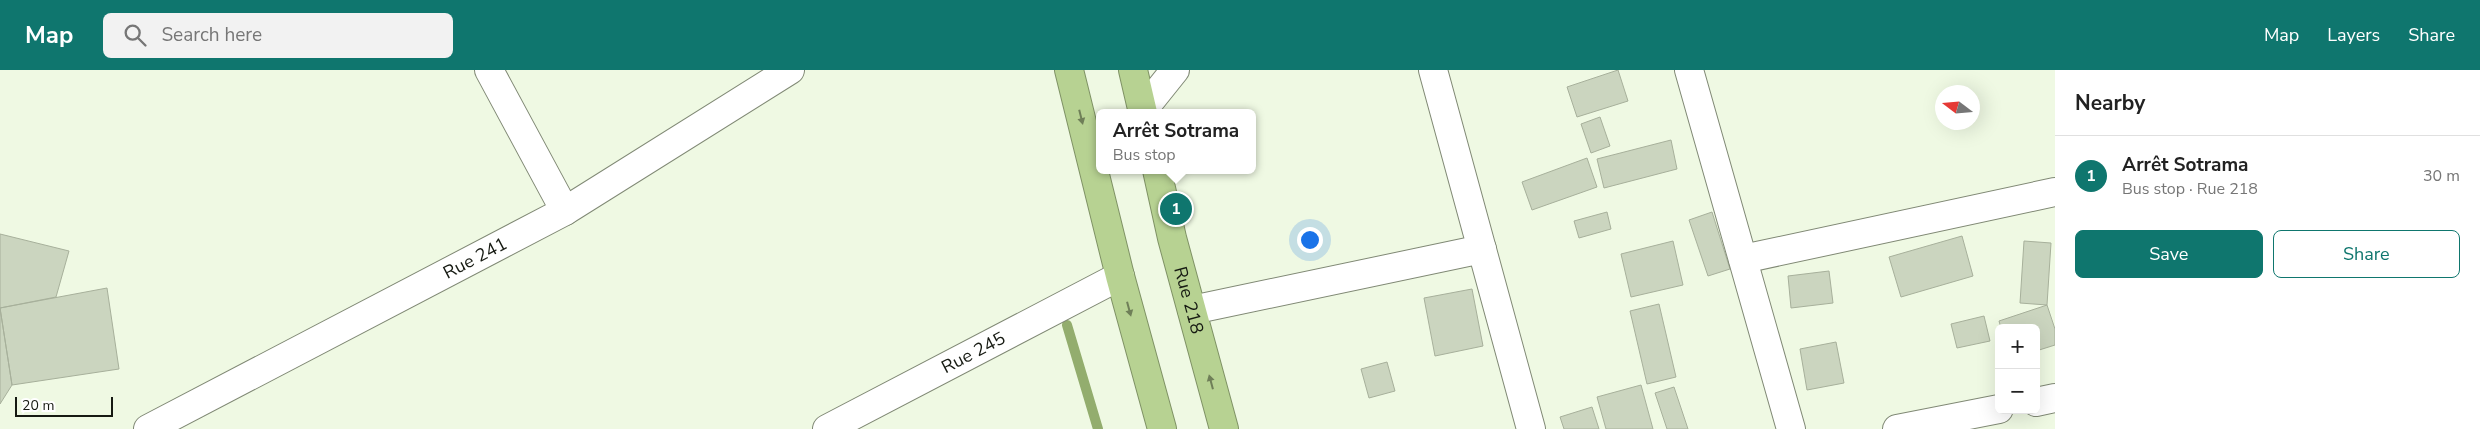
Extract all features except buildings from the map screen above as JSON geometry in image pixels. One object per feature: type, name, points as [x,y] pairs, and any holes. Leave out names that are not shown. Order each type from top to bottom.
[{"type":"highway","points":[[1069,70],[1120,276],[1162,429]]},
{"type":"highway","points":[[1133,70],[1142,109]]},
{"type":"highway","name":"Rue 218","points":[[1158,174],[1224,429]]},
{"type":"street","points":[[489,70],[565,212]]},
{"type":"street","name":"Rue 241","points":[[148,429],[565,212],[790,70]]},
{"type":"street","points":[[1145,109],[1175,70]]},
{"type":"street","points":[[1433,70],[1531,429]]},
{"type":"street","points":[[1689,70],[1791,429]]},
{"type":"street","points":[[1743,259],[2055,192]]},
{"type":"street","points":[[1192,310],[1482,249]]},
{"type":"street","name":"Rue 245","points":[[827,429],[1120,276]]},
{"type":"street","points":[[2040,401],[2055,398]]},
{"type":"street","points":[[1897,429],[1995,410]]},
{"type":"waterway","points":[[1067,325],[1098,429]]},
{"type":"place","name":"Arrêt Sotrama","points":[[1176,209]]}]
